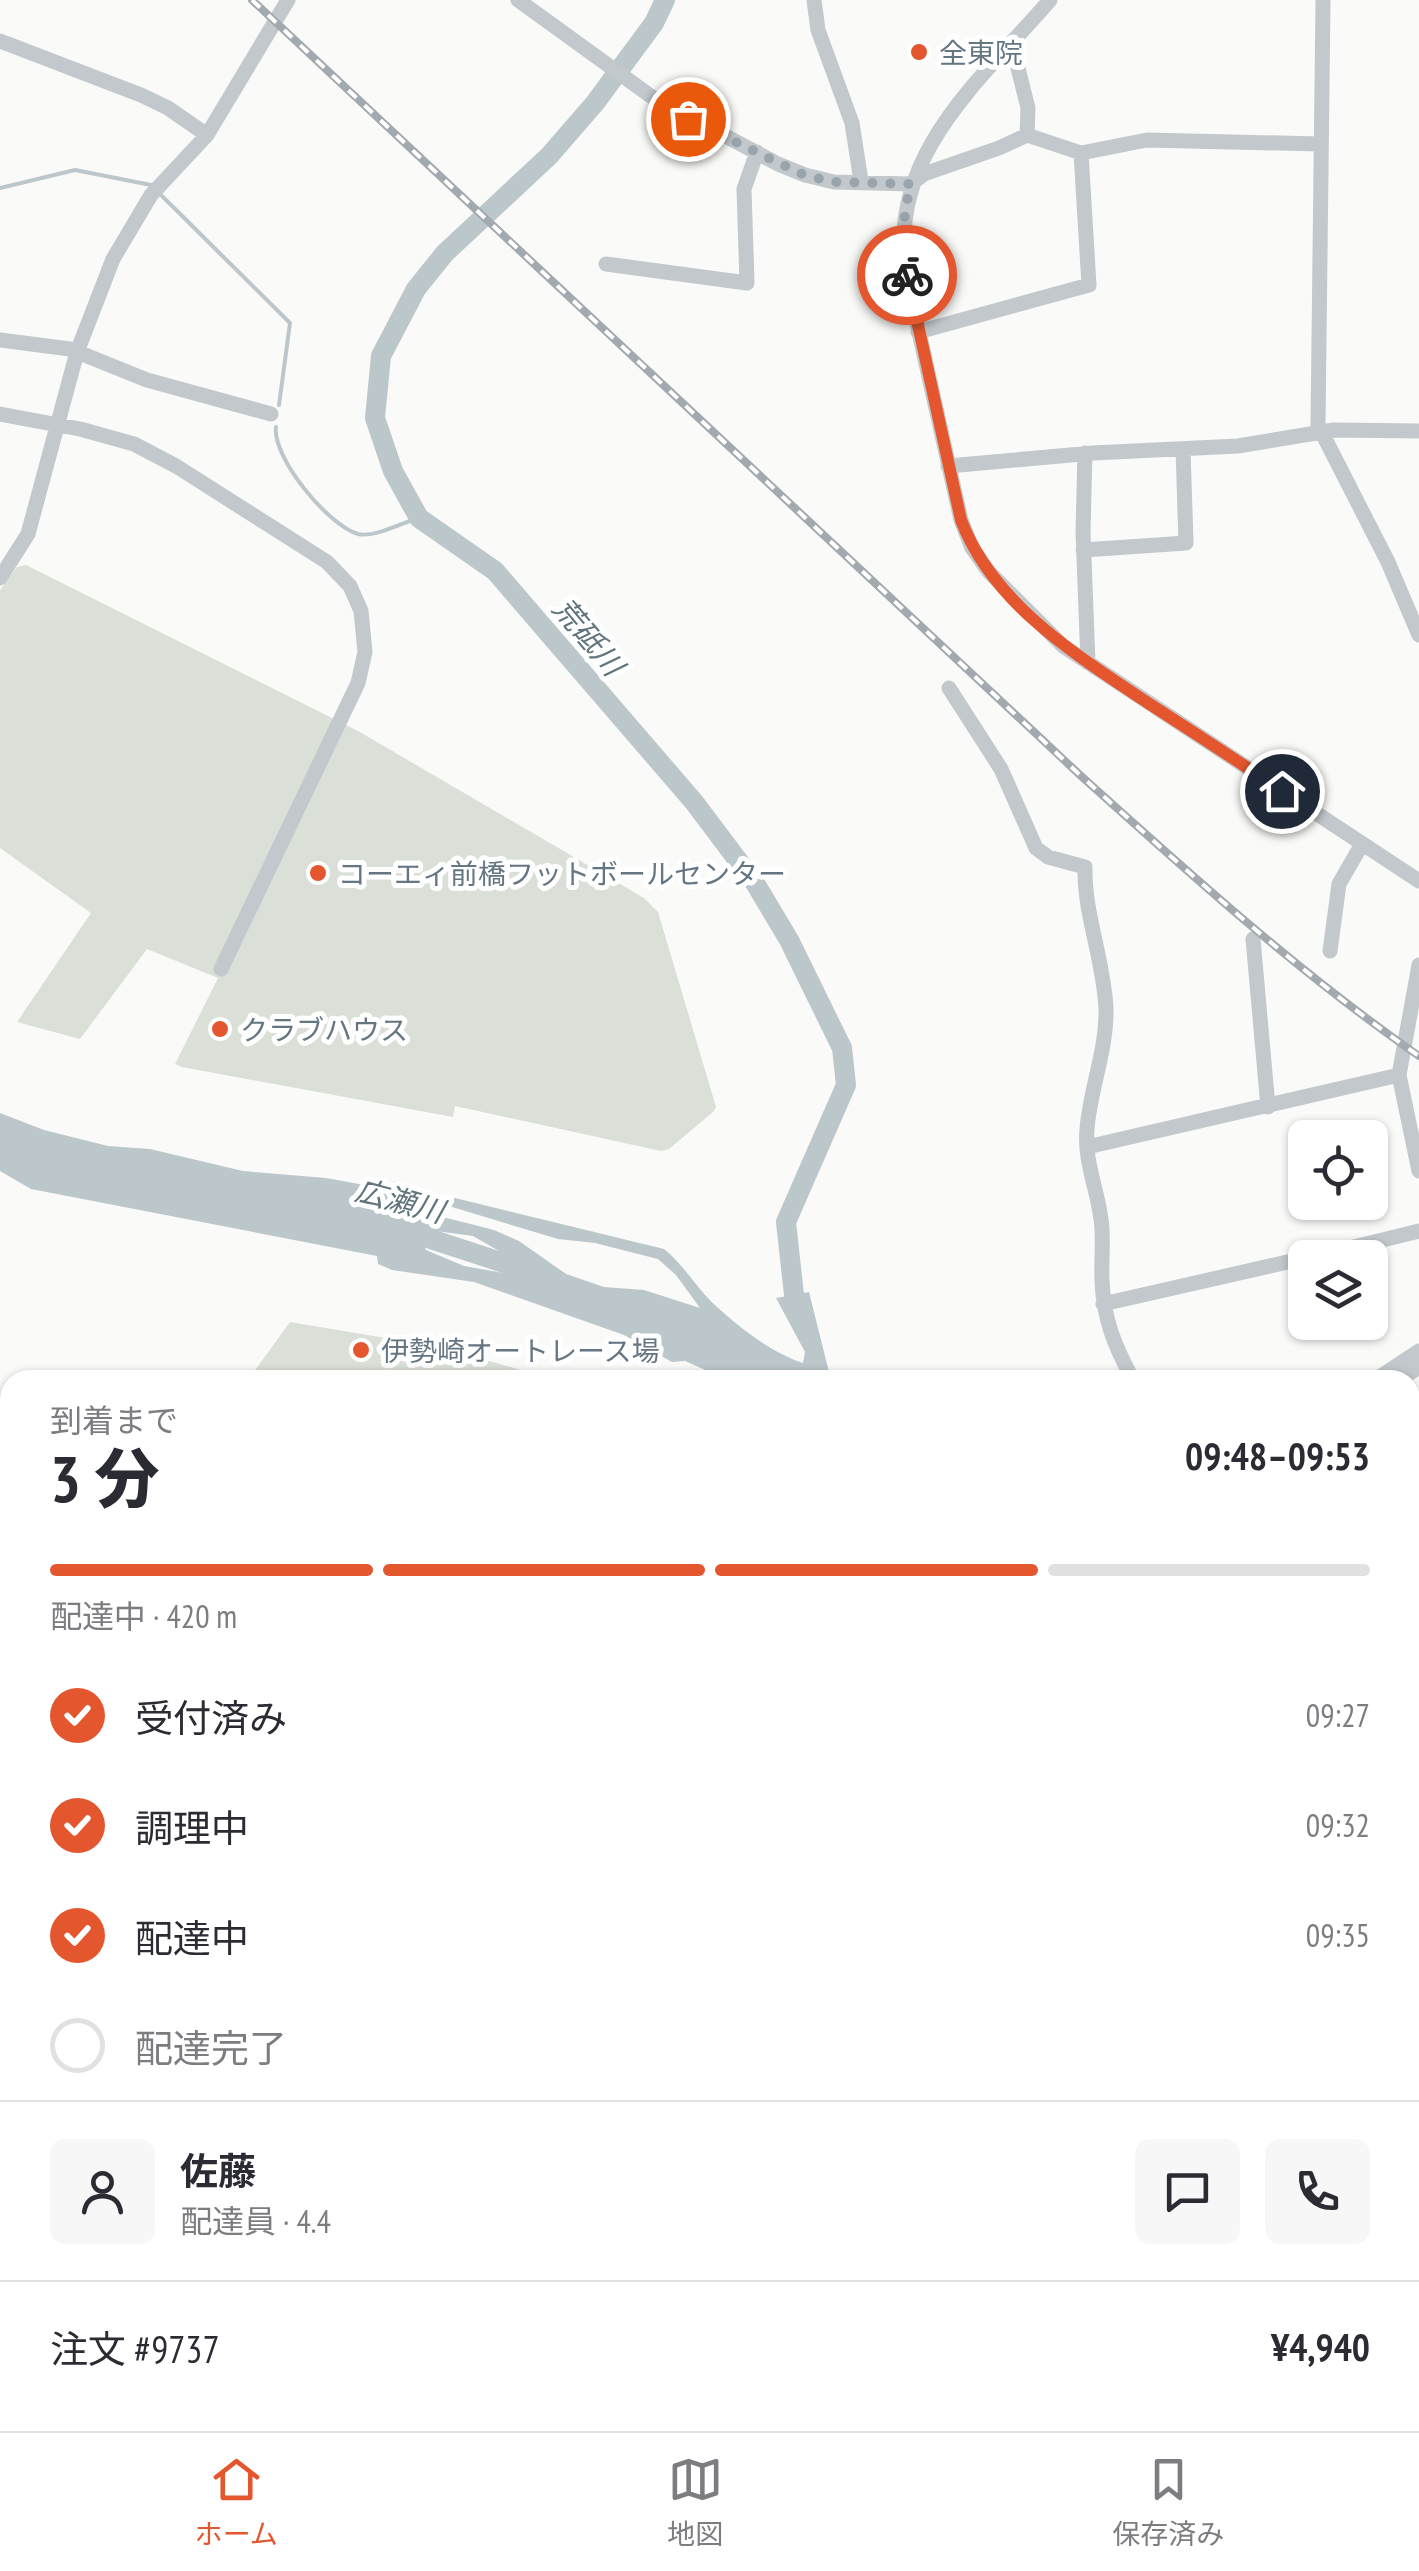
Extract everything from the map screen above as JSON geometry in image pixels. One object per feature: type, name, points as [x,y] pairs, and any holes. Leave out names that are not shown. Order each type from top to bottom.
[{"type":"street","points":[[0,578],[8,557],[28,534],[77,352],[101,283],[152,195],[207,136],[288,0]]},
{"type":"street","points":[[518,0],[688,119],[804,175],[834,182],[911,184],[924,174],[1027,135],[1081,154],[1090,149],[1147,140],[1320,144]]},
{"type":"street","points":[[814,0],[818,30],[852,123],[861,181]]},
{"type":"street","points":[[1050,0],[939,128],[911,184],[904,211],[902,250],[918,332],[948,466],[972,548],[988,572],[1063,646],[1419,881]]},
{"type":"street","points":[[1322,0],[1320,434],[1388,562],[1419,635]]},
{"type":"street","points":[[0,41],[140,95],[168,108],[207,136]]},
{"type":"street","points":[[1012,44],[1028,108],[1027,135]]},
{"type":"street","points":[[606,264],[747,283],[744,189],[757,152]]},
{"type":"street","points":[[918,332],[1090,285],[1081,154]]},
{"type":"street","points":[[0,340],[77,352],[148,380],[272,414]]},
{"type":"street","points":[[0,414],[118,438],[176,466],[327,562],[350,586],[361,611],[366,652],[358,684],[221,970]]},
{"type":"street","points":[[948,466],[1085,453],[1262,444],[1334,430],[1419,431]]},
{"type":"street","points":[[1084,550],[1186,543],[1183,449]]},
{"type":"street","points":[[1085,453],[1088,664]]},
{"type":"street","points":[[949,688],[996,759],[1036,848],[1048,857],[1085,867],[1085,902],[1106,1006],[1087,1147],[1102,1225],[1103,1304],[1111,1335],[1128,1370]]},
{"type":"street","points":[[1330,951],[1339,884],[1362,844]]},
{"type":"street","points":[[1253,939],[1268,1107]]},
{"type":"street","points":[[1419,965],[1399,1075],[1419,1171]]},
{"type":"street","points":[[1087,1147],[1399,1075]]},
{"type":"street","points":[[1382,1240],[1419,1231]]},
{"type":"street","points":[[1103,1304],[1288,1262]]},
{"type":"street","points":[[1390,1370],[1419,1351]]},
{"type":"shaded area","name":"コーエィ前橋フットボールセンター","points":[[26,565],[358,731],[644,898],[658,912],[716,1107],[713,1112],[669,1149],[661,1151],[455,1106],[453,1117],[182,1067],[175,1064],[218,978],[147,949],[80,1039],[17,1022],[91,913],[0,848],[0,590],[17,567]]},
{"type":"shaded area","name":"伊勢崎オートレース場","points":[[290,1322],[445,1348],[521,1370],[255,1370]]},
{"type":"water","points":[[0,1113],[44,1130],[108,1146],[150,1149],[243,1171],[326,1178],[392,1190],[394,1181],[405,1194],[443,1203],[455,1198],[664,1249],[736,1323],[768,1346],[803,1363],[805,1352],[776,1298],[809,1292],[828,1370],[705,1370],[685,1361],[672,1362],[624,1335],[474,1282],[392,1270],[378,1264],[377,1256],[31,1189],[0,1171]],"holes":[[[452,1207],[558,1239],[595,1243],[658,1259],[676,1275],[700,1308],[644,1290],[604,1287],[566,1274],[519,1241],[494,1230],[439,1216],[435,1211]],[[421,1229],[473,1236],[534,1271],[538,1279],[464,1266],[426,1250],[420,1236]]]},
{"type":"waterway","name":"荒砥川","points":[[665,0],[654,23],[595,103],[549,156],[445,253],[416,289],[381,356],[375,418],[393,471],[419,518],[495,571],[694,802],[755,883],[789,940],[842,1048],[846,1085],[786,1222],[794,1295],[804,1318]]},
{"type":"waterway","points":[[0,188],[75,170],[151,185]]},
{"type":"waterway","points":[[158,192],[290,323],[279,405]]},
{"type":"waterway","points":[[276,427],[283,456],[293,472],[318,505],[346,528],[358,534],[372,534],[419,518]]},
{"type":"waterway","name":"広瀬川","points":[[397,1228],[559,1281]]},
{"type":"railway","points":[[252,0],[1080,775],[1287,956],[1419,1056]]},
{"type":"way so far","points":[[688,119],[804,175],[834,182],[911,184],[904,211],[902,250],[907,275]]},
{"type":"place","name":"全東院","points":[[919,52]]},
{"type":"place","name":"コーエィ前橋フットボールセンター","points":[[318,873]]},
{"type":"place","name":"クラブハウス","points":[[220,1029]]},
{"type":"place","name":"伊勢崎オートレース場","points":[[361,1350]]},
{"type":"route","points":[[907,275],[961,520],[972,548],[988,572],[1063,646],[1282,791]]}]
